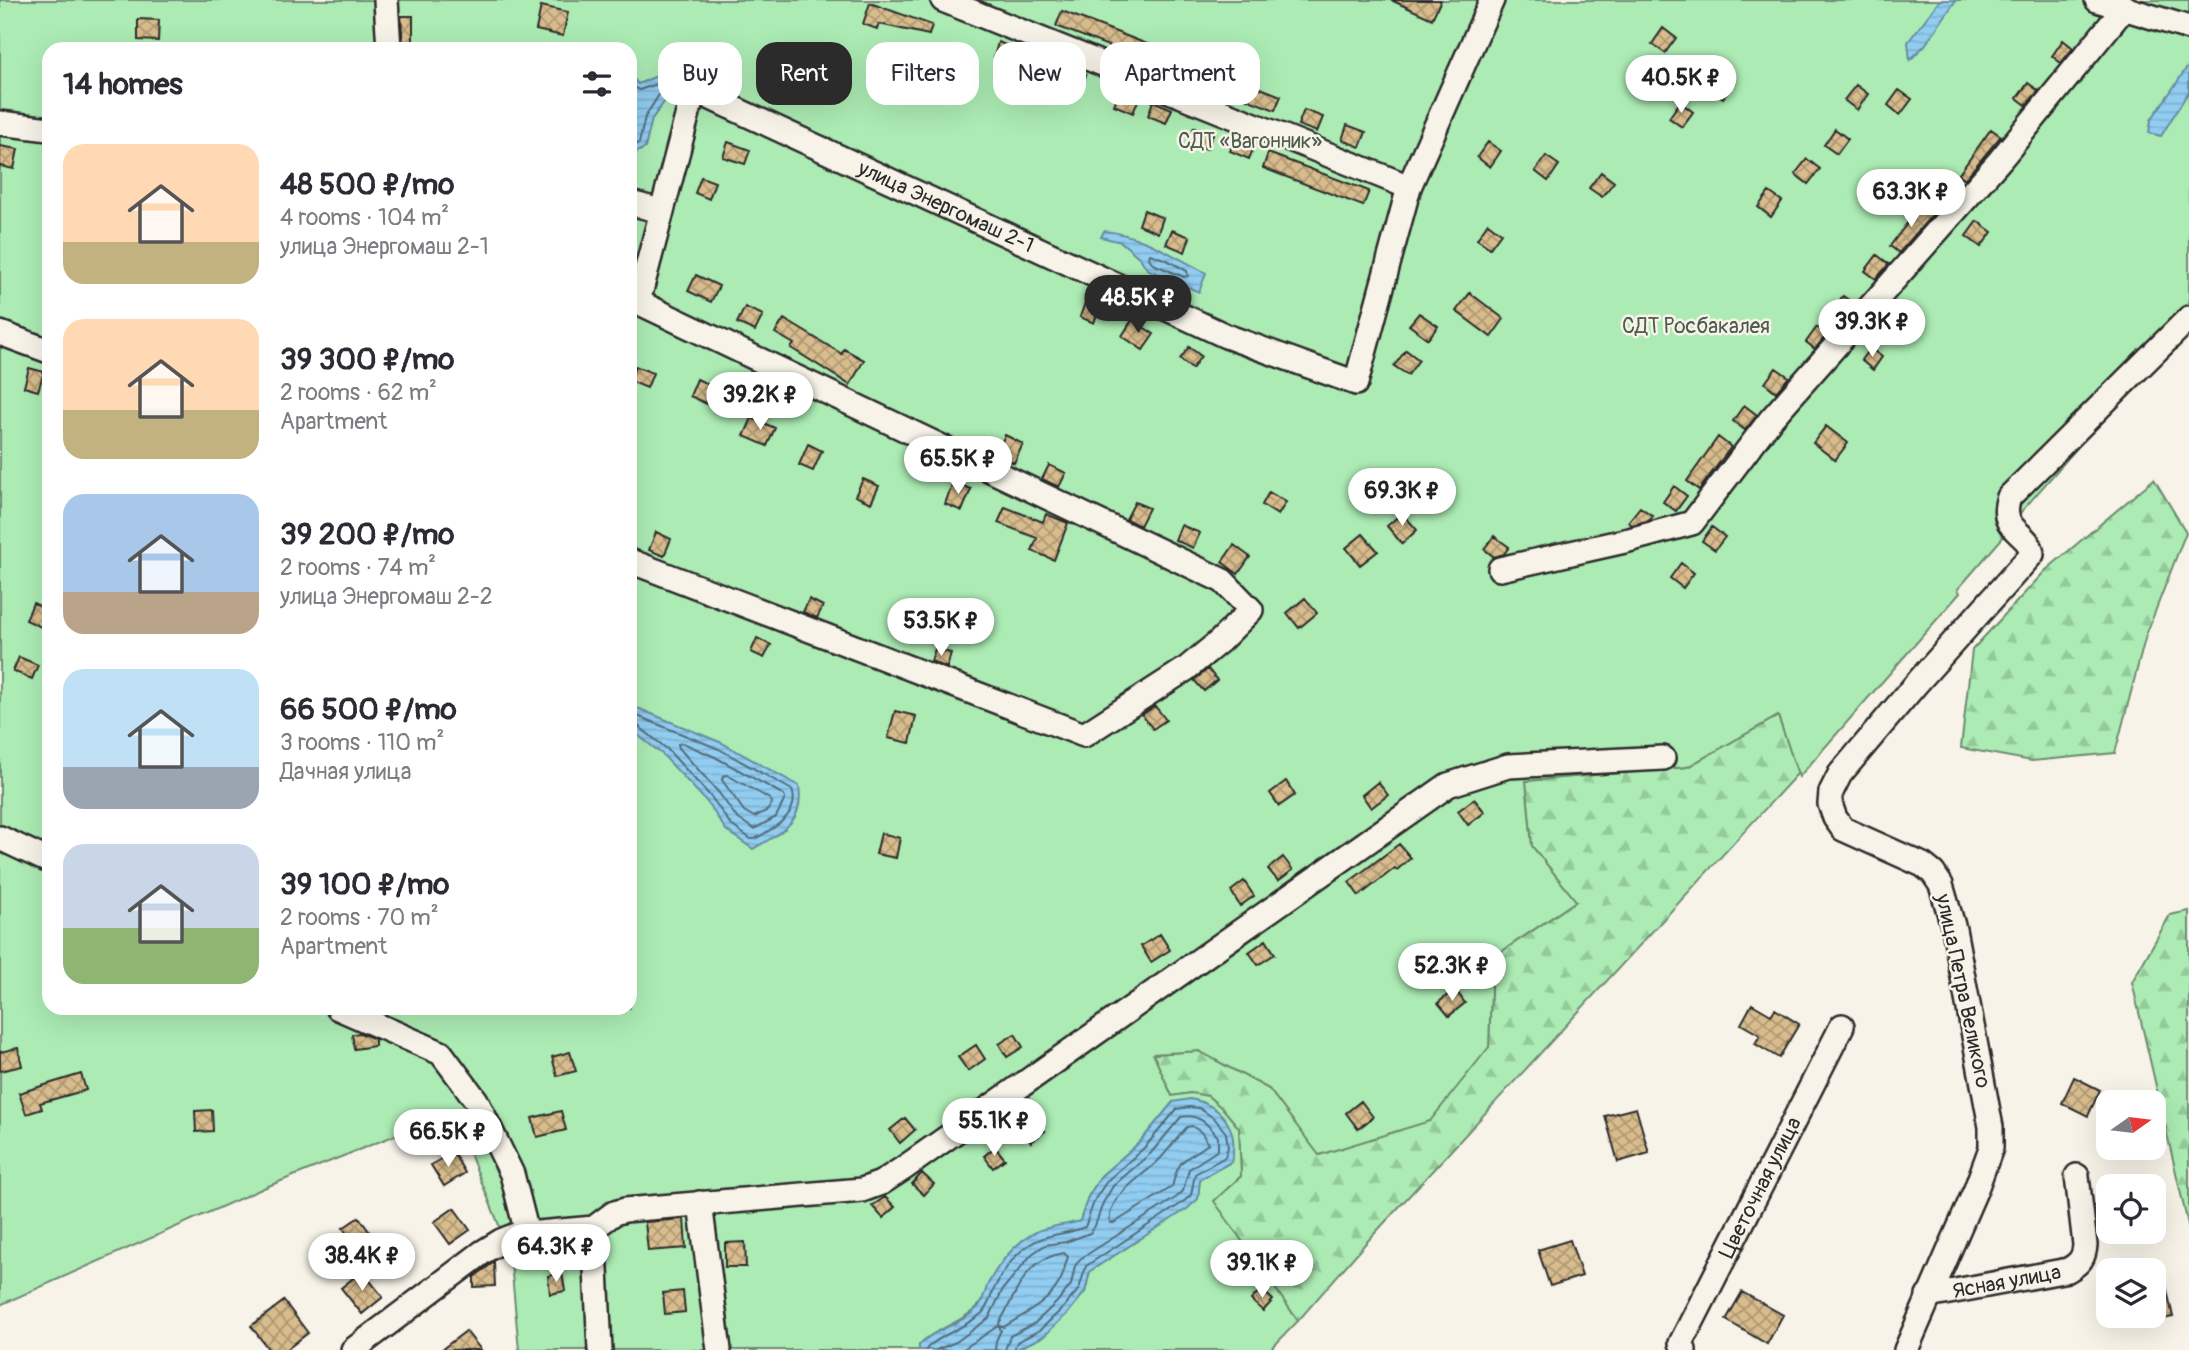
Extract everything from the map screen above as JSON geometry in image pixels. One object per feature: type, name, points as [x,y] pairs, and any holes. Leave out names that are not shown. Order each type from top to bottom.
[{"type":"street","points":[[386,0],[389,42]]},
{"type":"street","points":[[943,0],[1409,187],[1492,0]]},
{"type":"street","points":[[2098,0],[2189,28]]},
{"type":"street","points":[[1500,569],[1692,523],[1771,419],[2000,160],[2125,8]]},
{"type":"street","name":"улица Энергомаш 2-1","points":[[661,211],[694,90],[1226,336],[1356,383],[1409,187]]},
{"type":"street","points":[[0,123],[42,128]]},
{"type":"street","points":[[637,205],[661,211],[638,302],[1223,581],[1251,610],[1186,670],[1084,735],[637,564]]},
{"type":"street","name":"улица Петра Великого","points":[[1906,1350],[1976,1189],[1991,1147],[1992,1126],[1954,929],[1941,885],[1923,865],[1843,830],[1830,804],[1831,792],[1840,774],[1916,684],[2028,561],[2032,554],[2031,548],[2013,530],[2005,508],[2009,497],[2189,318]]},
{"type":"street","points":[[0,333],[42,348]]},
{"type":"street","points":[[353,1350],[501,1241],[527,1233],[594,1228],[614,1213],[625,1210],[862,1190],[881,1183],[1448,785],[1508,765],[1663,758]]},
{"type":"street","points":[[0,838],[42,858]]},
{"type":"street","points":[[354,1015],[441,1053],[476,1100],[512,1174],[527,1233]]},
{"type":"street","name":"Цветочная улица","points":[[1684,1350],[1681,1343],[1842,1026]]},
{"type":"street","name":"Ясная улица","points":[[1928,1296],[2068,1270],[2078,1264],[2084,1256],[2085,1245],[2077,1176]]},
{"type":"street","points":[[700,1202],[719,1350]]},
{"type":"street","points":[[594,1228],[600,1350]]},
{"type":"green space","points":[[0,0],[2189,0],[2189,320],[2007,528],[2005,535],[1958,589],[1960,593],[1799,777],[1778,716],[1687,767],[1526,781],[1532,846],[1576,901],[1492,958],[1489,1047],[1430,1121],[1319,1155],[1269,1089],[1199,1051],[1153,1054],[1172,1096],[1191,1093],[1208,1096],[1239,1128],[1241,1176],[1214,1201],[1298,1321],[1270,1350],[1015,1350],[1044,1336],[1085,1292],[1090,1271],[1198,1198],[1200,1179],[1231,1162],[1173,1102],[1140,1142],[1101,1176],[1088,1197],[1080,1221],[1040,1238],[1010,1256],[996,1272],[977,1307],[925,1339],[919,1345],[919,1350],[519,1350],[510,1252],[453,1112],[266,1187],[0,1305]]},
{"type":"green space","points":[[2154,479],[2186,532],[2146,635],[2115,753],[2032,761],[1961,748],[1972,650],[2046,570]]},
{"type":"green space","points":[[1778,716],[1798,773],[1364,1245],[1298,1321],[1213,1201],[1241,1176],[1239,1128],[1191,1093],[1172,1096],[1153,1054],[1199,1051],[1269,1089],[1320,1155],[1489,1047],[1492,958],[1576,901],[1532,846],[1526,781],[1687,767]]},
{"type":"green space","points":[[2189,911],[2189,1229],[2166,1129],[2166,1090],[2157,1090],[2132,982],[2170,915]]},
{"type":"water","points":[[1940,0],[1956,0],[1925,45],[1910,60],[1908,42]]},
{"type":"water","points":[[2189,65],[2189,91],[2161,136],[2149,133],[2151,120]]},
{"type":"water","points":[[658,75],[658,105],[662,105],[652,119],[645,148],[637,152],[637,83]]},
{"type":"water","points":[[1104,231],[1144,241],[1206,273],[1199,292],[1147,269],[1140,258],[1121,242],[1101,237]]},
{"type":"water","points":[[637,708],[722,743],[799,786],[798,809],[794,818],[781,832],[753,849],[726,830],[707,802],[662,754],[637,734]]},
{"type":"water","points":[[1190,1099],[1202,1102],[1220,1113],[1231,1130],[1233,1140],[1231,1162],[1200,1179],[1198,1199],[1187,1209],[1090,1271],[1085,1292],[1044,1336],[1015,1350],[919,1350],[919,1345],[925,1339],[964,1318],[978,1307],[998,1267],[1023,1240],[1043,1229],[1080,1221],[1088,1197],[1101,1176],[1140,1142],[1173,1102]]},
{"type":"building","points":[[1391,0],[1441,0],[1432,19]]},
{"type":"building","points":[[870,3],[932,25],[929,35],[879,24],[877,29],[863,24]]},
{"type":"building","points":[[541,6],[568,12],[563,36],[536,30]]},
{"type":"building","points":[[1062,11],[1142,42],[1100,43],[1056,26]]},
{"type":"building","points":[[401,16],[413,16],[413,42],[403,42]]},
{"type":"building","points":[[138,19],[159,20],[158,41],[138,40]]},
{"type":"building","points":[[1663,28],[1676,38],[1665,53],[1652,44]]},
{"type":"building","points":[[2063,40],[2073,48],[2061,63],[2052,56]]},
{"type":"building","points":[[1722,73],[1735,83],[1723,98],[1710,89]]},
{"type":"building","points":[[2028,83],[2039,91],[2026,105],[2017,98]]},
{"type":"building","points":[[1856,85],[1868,94],[1857,110],[1844,100]]},
{"type":"building","points":[[1260,88],[1281,96],[1275,110],[1260,104]]},
{"type":"building","points":[[1899,90],[1912,99],[1900,115],[1888,105]]},
{"type":"building","points":[[1680,102],[1693,112],[1682,127],[1669,118]]},
{"type":"building","points":[[1114,105],[1136,105],[1133,113]]},
{"type":"building","points":[[1152,105],[1172,109],[1166,123],[1148,116]]},
{"type":"building","points":[[1304,110],[1323,117],[1317,132],[1298,125]]},
{"type":"building","points":[[1347,125],[1366,132],[1360,147],[1342,140]]},
{"type":"building","points":[[1194,127],[1213,134],[1207,149],[1188,142]]},
{"type":"building","points":[[1835,129],[1848,139],[1837,154],[1824,145]]},
{"type":"building","points":[[1991,129],[2001,136],[1965,179],[1959,174]]},
{"type":"building","points":[[1236,136],[1255,144],[1249,159],[1230,151]]},
{"type":"building","points":[[728,142],[750,150],[745,164],[723,157]]},
{"type":"building","points":[[1488,142],[1501,151],[1490,167],[1477,157]]},
{"type":"building","points":[[0,146],[18,149],[14,169],[0,166]]},
{"type":"building","points":[[1268,153],[1369,191],[1363,206],[1263,168]]},
{"type":"building","points":[[1546,156],[1559,165],[1548,181],[1535,171]]},
{"type":"building","points":[[1807,159],[1820,169],[1808,184],[1795,174]]},
{"type":"building","points":[[1601,172],[1614,182],[1602,197],[1589,188]]},
{"type":"building","points":[[701,177],[715,182],[709,199],[695,193]]},
{"type":"building","points":[[1769,192],[1782,201],[1771,217],[1758,207]]},
{"type":"building","points":[[1921,205],[1933,214],[1899,253],[1890,246]]},
{"type":"building","points":[[1144,210],[1163,218],[1158,233],[1139,225]]},
{"type":"building","points":[[1977,221],[1992,232],[1981,247],[1966,236]]},
{"type":"building","points":[[1488,223],[1501,233],[1490,248],[1477,239]]},
{"type":"building","points":[[1172,230],[1190,237],[1185,252],[1166,244]]},
{"type":"building","points":[[1877,255],[1889,264],[1876,279],[1865,271]]},
{"type":"building","points":[[696,275],[719,286],[711,302],[688,291]]},
{"type":"building","points":[[1470,293],[1504,319],[1491,337],[1456,311]]},
{"type":"building","points":[[1843,296],[1854,304],[1841,319],[1832,311]]},
{"type":"building","points":[[1086,300],[1100,306],[1094,323],[1080,317]]},
{"type":"building","points":[[1901,304],[1921,318],[1910,333],[1890,318]]},
{"type":"building","points":[[745,307],[763,315],[755,331],[737,323]]},
{"type":"building","points":[[1419,313],[1438,326],[1428,339],[1409,325]]},
{"type":"building","points":[[784,319],[842,354],[844,349],[864,360],[850,385],[791,348],[794,344],[775,333]]},
{"type":"building","points":[[1132,320],[1154,334],[1143,350],[1122,336]]},
{"type":"building","points":[[1817,327],[1827,334],[1815,349],[1806,342]]},
{"type":"building","points":[[1189,347],[1201,356],[1192,369],[1180,359]]},
{"type":"building","points":[[1870,348],[1882,357],[1873,370],[1861,360]]},
{"type":"building","points":[[1406,350],[1419,360],[1408,375],[1394,366]]},
{"type":"building","points":[[637,367],[653,373],[647,388],[637,384]]},
{"type":"building","points":[[29,368],[42,371],[38,391],[24,387]]},
{"type":"building","points":[[1776,368],[1789,377],[1776,392],[1765,383]]},
{"type":"building","points":[[697,379],[718,389],[711,406],[690,396]]},
{"type":"building","points":[[1744,405],[1757,415],[1745,430],[1733,421]]},
{"type":"building","points":[[752,418],[775,428],[767,446],[744,436]]},
{"type":"building","points":[[1826,426],[1848,443],[1835,460],[1813,443]]},
{"type":"building","points":[[1005,435],[1023,444],[1014,463],[996,454]]},
{"type":"building","points":[[1718,437],[1731,447],[1699,490],[1687,481]]},
{"type":"building","points":[[808,444],[822,451],[813,471],[799,465]]},
{"type":"building","points":[[1049,465],[1066,473],[1059,487],[1042,479]]},
{"type":"building","points":[[863,479],[879,486],[871,503],[855,496]]},
{"type":"building","points":[[953,482],[971,489],[962,511],[945,504]]},
{"type":"building","points":[[1674,486],[1687,496],[1676,511],[1663,502]]},
{"type":"building","points":[[1269,492],[1286,502],[1278,515],[1262,505]]},
{"type":"building","points":[[1135,502],[1149,508],[1140,526],[1126,519]]},
{"type":"building","points":[[1005,507],[1043,522],[1046,514],[1068,523],[1054,560],[1032,551],[1037,538],[998,523]]},
{"type":"building","points":[[1640,507],[1653,516],[1650,520],[1632,525],[1628,522]]},
{"type":"building","points":[[1402,513],[1417,530],[1402,544],[1387,526]]},
{"type":"building","points":[[1181,525],[1200,533],[1193,548],[1175,540]]},
{"type":"building","points":[[1712,527],[1725,537],[1715,550],[1702,541]]},
{"type":"building","points":[[656,532],[671,539],[664,556],[649,550]]},
{"type":"building","points":[[1363,534],[1378,551],[1360,565],[1346,548]]},
{"type":"building","points":[[1494,536],[1509,547],[1504,554],[1494,557],[1484,549]]},
{"type":"building","points":[[1234,545],[1250,557],[1238,574],[1222,562]]},
{"type":"building","points":[[1681,563],[1694,573],[1683,588],[1670,578]]},
{"type":"building","points":[[1305,598],[1317,613],[1299,628],[1287,613]]},
{"type":"building","points":[[809,599],[823,606],[817,618],[803,612]]},
{"type":"building","points":[[33,603],[42,607],[41,627],[26,620]]},
{"type":"building","points":[[757,638],[771,645],[764,658],[751,652]]},
{"type":"building","points":[[935,649],[951,653],[947,668],[931,661]]},
{"type":"building","points":[[19,657],[38,665],[32,679],[13,671]]},
{"type":"building","points":[[1208,669],[1217,680],[1204,691],[1194,680]]},
{"type":"building","points":[[1155,706],[1166,720],[1153,729],[1142,715]]},
{"type":"building","points":[[895,711],[916,716],[910,743],[888,738]]},
{"type":"building","points":[[1286,781],[1295,795],[1279,806],[1270,793]]},
{"type":"building","points":[[1378,782],[1388,795],[1371,808],[1362,795]]},
{"type":"building","points":[[1474,799],[1485,812],[1468,825],[1458,811]]},
{"type":"building","points":[[881,833],[900,838],[896,858],[876,854]]},
{"type":"building","points":[[1399,844],[1411,858],[1359,896],[1349,882]]},
{"type":"building","points":[[1283,857],[1293,870],[1278,881],[1268,869]]},
{"type":"building","points":[[1244,881],[1254,896],[1240,906],[1231,891]]},
{"type":"building","points":[[1160,934],[1170,950],[1151,962],[1141,946]]},
{"type":"building","points":[[1266,940],[1275,954],[1258,965],[1249,952]]},
{"type":"building","points":[[1455,989],[1465,1003],[1449,1016],[1438,1003]]},
{"type":"building","points":[[1752,1004],[1771,1015],[1775,1009],[1799,1024],[1779,1058],[1755,1044],[1760,1035],[1741,1024]]},
{"type":"building","points":[[360,1033],[375,1039],[375,1046],[354,1049],[352,1034]]},
{"type":"building","points":[[1015,1034],[1023,1047],[1007,1057],[999,1044]]},
{"type":"building","points":[[976,1045],[985,1059],[968,1071],[958,1057]]},
{"type":"building","points":[[18,1048],[22,1066],[0,1071],[0,1052]]},
{"type":"building","points":[[570,1052],[576,1071],[557,1076],[552,1057]]},
{"type":"building","points":[[81,1074],[86,1090],[40,1103],[42,1109],[26,1114],[19,1093]]},
{"type":"building","points":[[2074,1077],[2100,1090],[2096,1090],[2096,1099],[2088,1116],[2062,1103]]},
{"type":"building","points":[[1361,1101],[1373,1117],[1358,1129],[1346,1113]]},
{"type":"building","points":[[1636,1108],[1649,1153],[1618,1162],[1605,1116]]},
{"type":"building","points":[[212,1110],[213,1131],[196,1132],[195,1111]]},
{"type":"building","points":[[561,1111],[566,1130],[537,1137],[532,1118]]},
{"type":"building","points":[[1030,1111],[1045,1131],[1031,1142],[1016,1122]]},
{"type":"building","points":[[905,1118],[915,1130],[900,1143],[890,1130]]},
{"type":"building","points":[[995,1147],[1005,1159],[993,1168],[984,1156]]},
{"type":"building","points":[[453,1152],[465,1173],[444,1186],[431,1165]]},
{"type":"building","points":[[922,1173],[934,1184],[924,1195],[912,1184]]},
{"type":"building","points":[[885,1197],[895,1207],[883,1218],[872,1206]]},
{"type":"building","points":[[454,1208],[470,1230],[450,1244],[434,1222]]},
{"type":"building","points":[[359,1217],[373,1237],[357,1248],[343,1228]]},
{"type":"building","points":[[684,1219],[686,1248],[648,1251],[645,1222]]},
{"type":"building","points":[[1570,1240],[1582,1276],[1550,1286],[1538,1250]]},
{"type":"building","points":[[745,1242],[746,1267],[725,1267],[725,1243]]},
{"type":"building","points":[[494,1262],[495,1286],[474,1287],[474,1277]]},
{"type":"building","points":[[362,1271],[383,1297],[362,1314],[341,1288]]},
{"type":"building","points":[[562,1273],[565,1291],[550,1294],[548,1276]]},
{"type":"building","points":[[2166,1286],[2173,1317],[2166,1318]]},
{"type":"building","points":[[1261,1289],[1273,1300],[1263,1311],[1251,1300]]},
{"type":"building","points":[[683,1291],[685,1312],[665,1314],[663,1293]]},
{"type":"building","points":[[1742,1292],[1783,1315],[1767,1344],[1726,1320]]},
{"type":"building","points":[[284,1301],[308,1333],[286,1350],[269,1350],[251,1326]]},
{"type":"building","points":[[466,1331],[481,1350],[441,1350]]},
{"type":"park label","name":"СДТ «Вагонник»","points":[[1250,141]]},
{"type":"park label","name":"СДТ Росбакалея","points":[[1696,326]]}]
